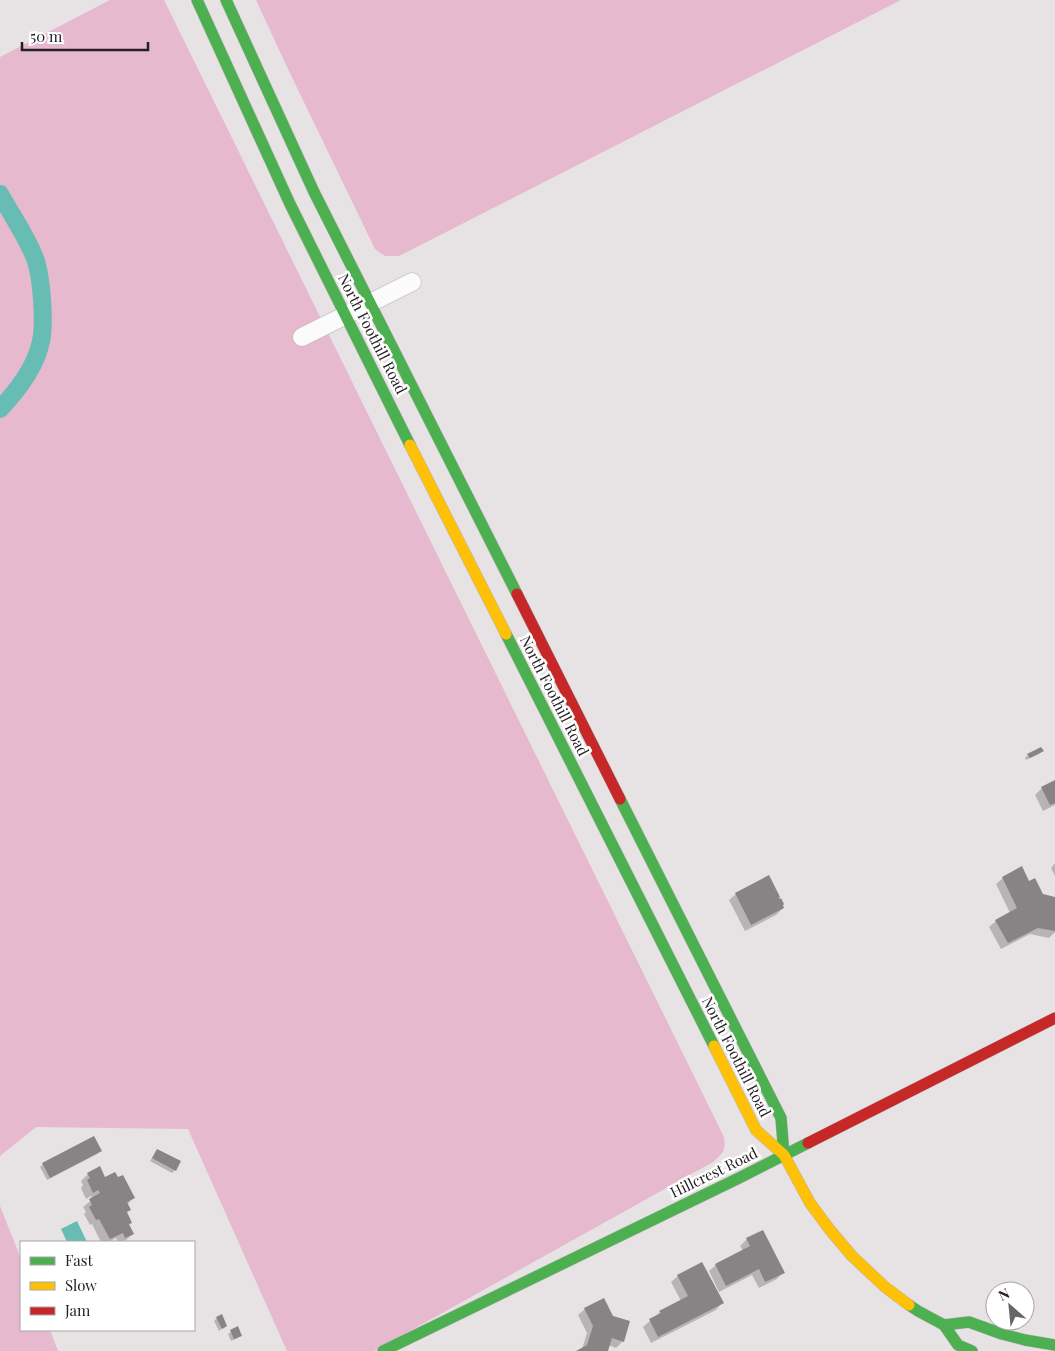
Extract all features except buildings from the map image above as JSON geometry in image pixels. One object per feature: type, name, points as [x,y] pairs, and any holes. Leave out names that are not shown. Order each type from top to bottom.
[{"type":"main road","name":"North Foothill Road","points":[[197,0],[286,195],[345,315],[756,1130],[784,1155]]},
{"type":"main road","name":"North Foothill Road","points":[[226,0],[314,192],[781,1118],[784,1155]]},
{"type":"main road","name":"Hillcrest Road","points":[[383,1351],[784,1155],[1055,1018]]},
{"type":"main road","points":[[784,1155],[810,1203],[852,1256],[886,1287],[918,1311],[944,1325],[958,1345],[972,1351]]},
{"type":"main road","points":[[944,1325],[969,1322],[1002,1334],[1055,1345]]},
{"type":"street","points":[[302,337],[412,282]]},
{"type":"shaded area","points":[[110,0],[164,0],[724,1137],[725,1146],[723,1151],[713,1162],[374,1351],[287,1351],[188,1129],[36,1127],[0,1156],[0,57]]},
{"type":"shaded area","points":[[256,0],[901,0],[399,256],[385,256],[375,249]]},
{"type":"shaded area","points":[[0,1206],[20,1256],[20,1331],[50,1331],[58,1351],[0,1351]]},
{"type":"water","points":[[77,1221],[87,1241],[67,1241],[61,1229]]},
{"type":"waterway","points":[[0,194],[33,252],[41,285],[43,320],[39,351],[31,369],[20,386],[0,409]]},
{"type":"traffic: fast","points":[[197,0],[290,204],[410,445]]},
{"type":"traffic: fast","points":[[226,0],[314,192],[517,594]]},
{"type":"traffic: fast","points":[[506,634],[714,1046]]},
{"type":"traffic: fast","points":[[620,799],[781,1118],[784,1155]]},
{"type":"traffic: fast","points":[[383,1351],[808,1143]]},
{"type":"traffic: fast","points":[[909,1305],[944,1325],[958,1345],[972,1351]]},
{"type":"traffic: fast","points":[[944,1325],[969,1322],[1002,1334],[1055,1345]]},
{"type":"traffic: slow","points":[[410,445],[506,634]]},
{"type":"traffic: slow","points":[[714,1046],[756,1130],[784,1155],[810,1203],[830,1230],[852,1256],[885,1287],[909,1305]]},
{"type":"traffic: jam","points":[[517,594],[620,799]]},
{"type":"traffic: jam","points":[[808,1143],[1055,1018]]}]
